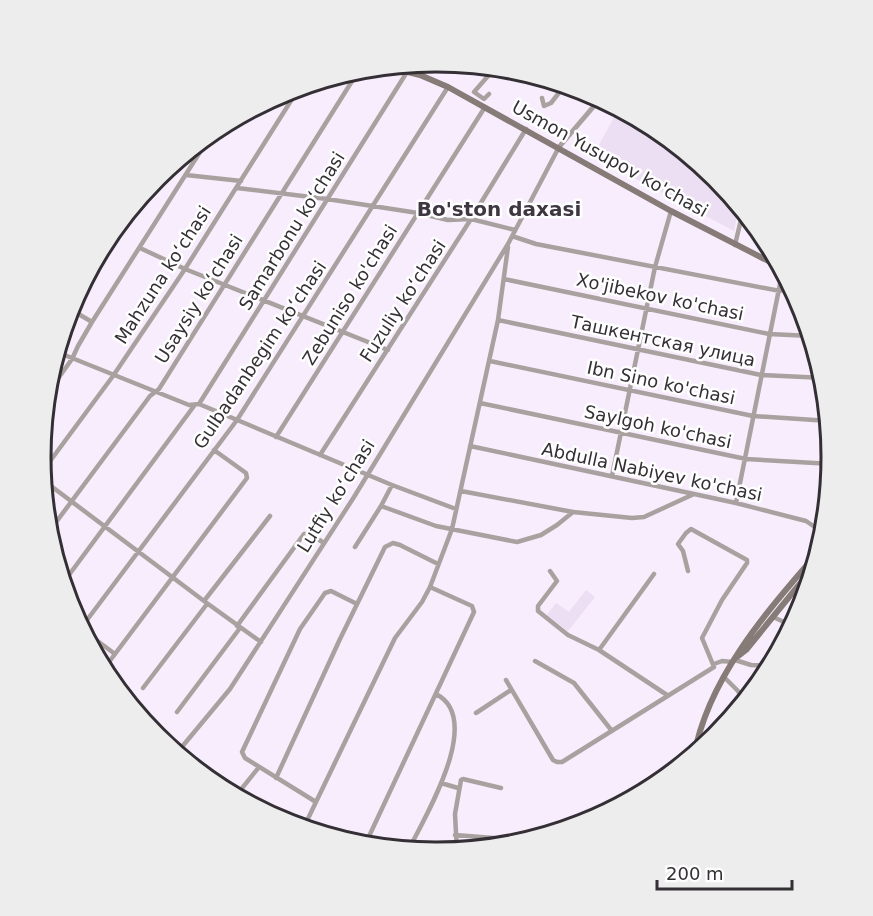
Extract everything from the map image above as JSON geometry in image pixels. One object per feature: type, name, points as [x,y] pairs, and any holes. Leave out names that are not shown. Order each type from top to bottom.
[{"type":"main road","name":"Usmon Yusupov ko'chasi","points":[[410,73],[448,87],[485,106],[671,211],[768,262]]},
{"type":"main road","points":[[697,743],[708,708],[741,647],[806,567]]},
{"type":"main road","points":[[734,661],[801,585]]},
{"type":"street","name":"Samarbonu koʻchasi","points":[[69,576],[197,405],[406,74]]},
{"type":"street","points":[[488,76],[474,92],[484,99],[489,94]]},
{"type":"street","name":"Usaysiy koʻchasi","points":[[56,522],[150,396],[159,389],[351,82]]},
{"type":"street","name":"Gulbadanbegim koʻchasi","points":[[87,620],[237,420],[448,87]]},
{"type":"street","points":[[542,98],[544,106],[551,103],[559,93]]},
{"type":"street","name":"Mahzuna koʻchasi","points":[[51,460],[113,376],[185,269],[292,101]]},
{"type":"street","name":"Zebuniso ko'chasi","points":[[276,437],[485,106]]},
{"type":"street","points":[[559,147],[594,106]]},
{"type":"street","name":"Fuzuliy koʻchasi","points":[[320,455],[526,129]]},
{"type":"street","name":"Lutfiy koʻchasi","points":[[182,748],[230,689],[354,497],[508,244],[559,147]]},
{"type":"street","points":[[60,376],[199,155]]},
{"type":"street","points":[[186,175],[241,181]]},
{"type":"street","points":[[237,188],[281,192],[418,213],[448,220],[471,219],[515,230]]},
{"type":"street","points":[[612,477],[656,267],[671,211]]},
{"type":"street","points":[[735,245],[741,221]]},
{"type":"street","points":[[512,236],[536,244],[780,291]]},
{"type":"street","points":[[307,821],[395,638],[422,602],[430,587],[452,529],[490,362],[508,244]]},
{"type":"street","points":[[140,248],[185,269],[388,350]]},
{"type":"street","name":"Xo'jibekov ko'chasi","points":[[504,279],[770,334],[802,336]]},
{"type":"street","points":[[736,503],[781,284]]},
{"type":"street","points":[[78,314],[92,322]]},
{"type":"street","name":"Ташкентская улица","points":[[498,320],[761,375],[814,378]]},
{"type":"street","points":[[65,356],[155,393],[237,420],[392,485],[456,508]]},
{"type":"street","name":"Ibn Sino ko'chasi","points":[[490,362],[753,416],[820,420]]},
{"type":"street","name":"Saylgoh ko'chasi","points":[[480,403],[746,459],[822,463]]},
{"type":"street","name":"Abdulla Nabiyev ko'chasi","points":[[470,446],[736,503],[806,521],[816,528]]},
{"type":"street","points":[[109,661],[247,478],[246,473],[214,450]]},
{"type":"street","points":[[355,547],[392,485]]},
{"type":"street","points":[[52,487],[261,642]]},
{"type":"street","points":[[461,491],[573,512],[632,518],[644,517],[694,494]]},
{"type":"street","points":[[381,506],[436,526],[517,542],[542,535],[573,512]]},
{"type":"street","points":[[143,688],[270,516]]},
{"type":"street","points":[[688,571],[683,551],[678,544],[691,530],[747,560],[702,638],[714,664]]},
{"type":"street","points":[[177,712],[304,534],[310,534],[324,543]]},
{"type":"street","points":[[276,778],[357,604],[388,544],[399,545],[438,564]]},
{"type":"street","points":[[550,571],[557,581],[538,606],[538,611],[568,634],[599,650],[667,695]]},
{"type":"street","points":[[599,650],[654,574]]},
{"type":"street","points":[[369,837],[474,610],[472,606],[430,587]]},
{"type":"street","points":[[316,802],[245,758],[242,752],[300,629],[328,591],[357,604]]},
{"type":"street","points":[[773,617],[785,622]]},
{"type":"street","points":[[97,640],[115,654]]},
{"type":"street","points":[[535,661],[574,683],[612,731]]},
{"type":"street","points":[[506,680],[553,760],[562,762],[712,668],[714,664],[734,661],[761,665]]},
{"type":"street","points":[[724,677],[740,695]]},
{"type":"street","points":[[476,713],[511,690]]},
{"type":"street","points":[[412,843],[441,783],[454,739],[454,721],[449,705],[436,694]]},
{"type":"street","points":[[241,790],[259,767]]},
{"type":"street","points":[[456,843],[455,814],[458,788],[462,779],[501,788]]},
{"type":"street","points":[[441,783],[458,788]]},
{"type":"street","points":[[455,835],[498,838]]},
{"type":"shaded area","points":[[615,116],[651,137],[709,185],[737,217],[734,231],[593,156]]},
{"type":"shaded area","points":[[586,590],[595,597],[568,631],[547,615],[556,603],[569,612]]},
{"type":"district","name":"Bo'ston daxasi","points":[[499,209]]}]
